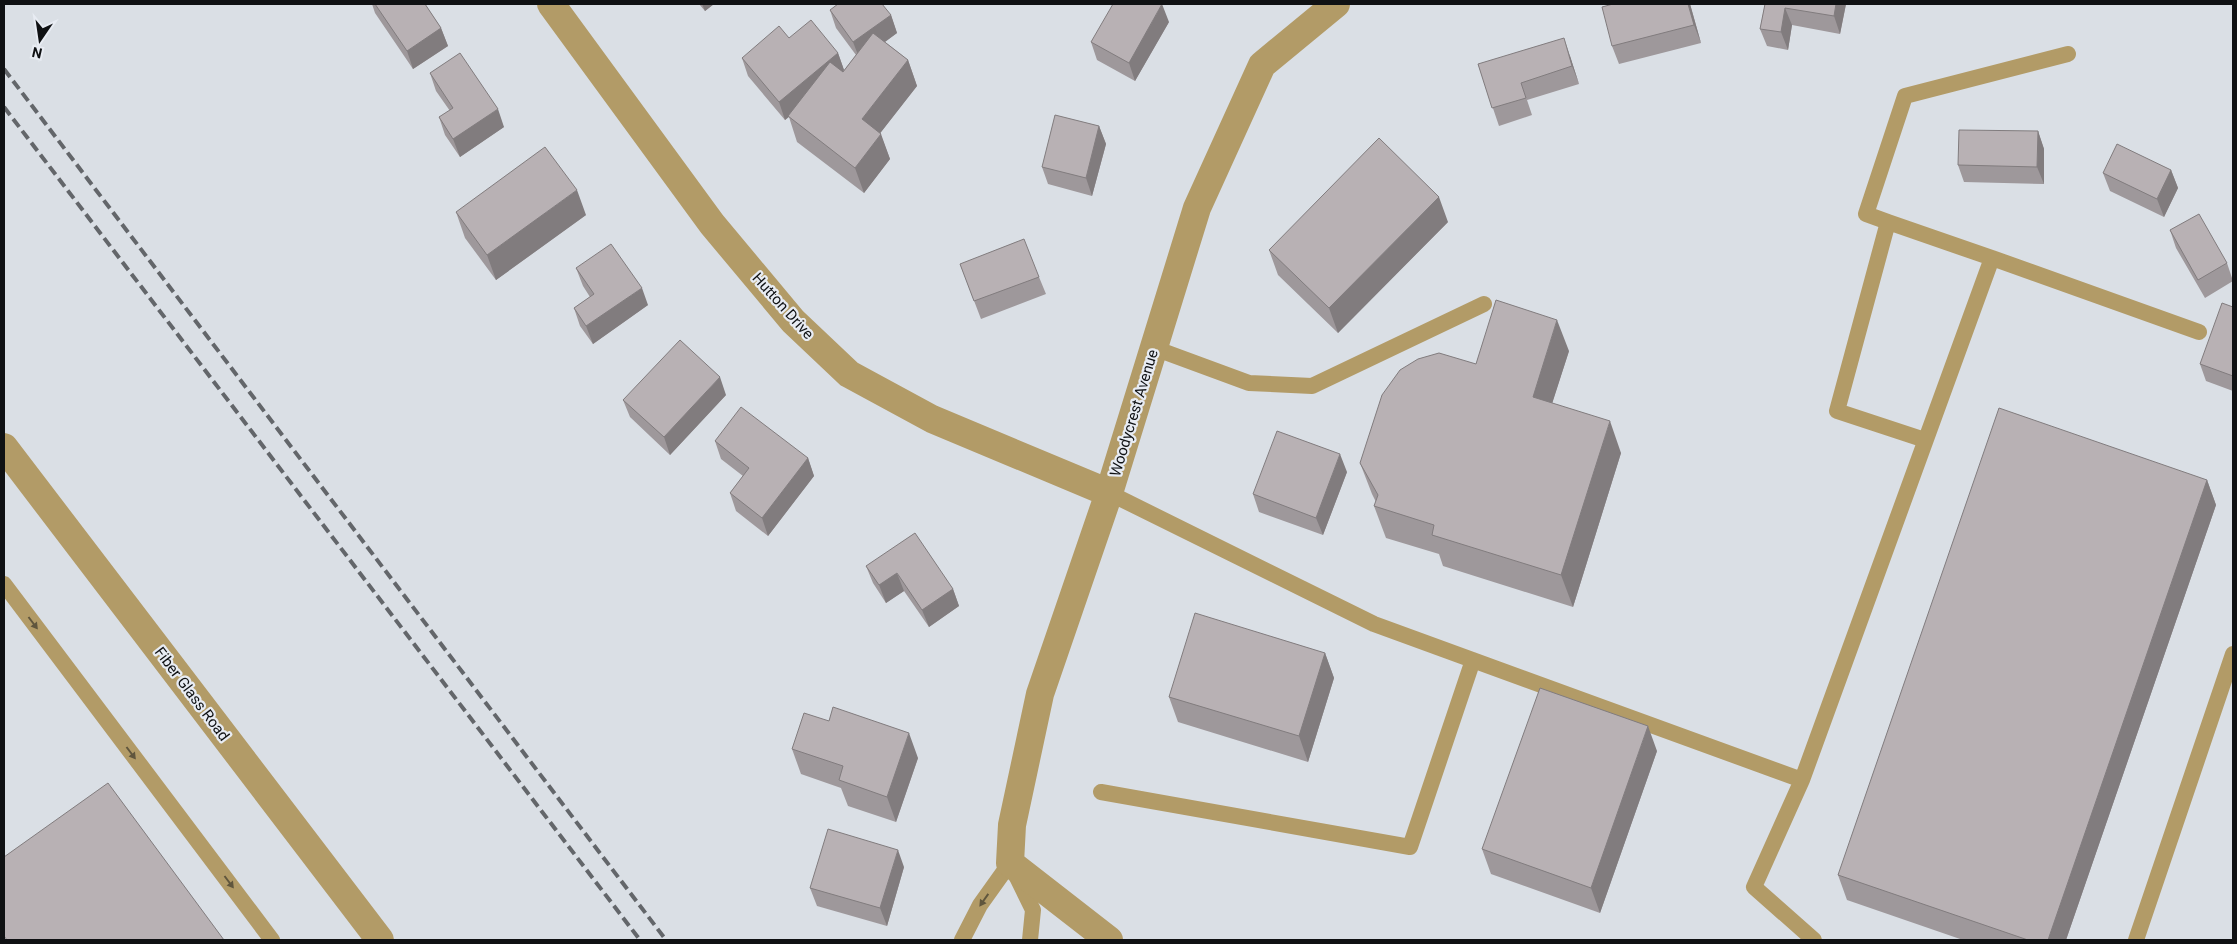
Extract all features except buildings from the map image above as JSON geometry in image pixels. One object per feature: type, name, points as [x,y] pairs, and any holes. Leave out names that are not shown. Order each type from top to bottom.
[{"type":"street","name":"Hutton Drive","points":[[551,4],[712,224],[793,321],[848,374],[932,419],[1110,493]]},
{"type":"street","name":"Woodycrest Avenue","points":[[1010,863],[1012,825],[1040,694],[1110,493],[1198,208],[1262,65],[1336,4]]},
{"type":"street","name":"Fiber Glass Road","points":[[4,447],[380,940]]},
{"type":"street","points":[[1010,863],[1109,940]]},
{"type":"lane","points":[[2068,54],[1905,96],[1866,214],[2199,332]]},
{"type":"lane","points":[[1888,222],[1837,411],[1926,440]]},
{"type":"lane","points":[[1814,940],[1754,887],[1802,780],[1992,258]]},
{"type":"lane","points":[[1154,348],[1249,383],[1312,386],[1484,304]]},
{"type":"lane","points":[[1110,493],[1374,624],[1802,780]]},
{"type":"lane","points":[[4,584],[272,940]]},
{"type":"lane","points":[[2136,940],[2233,654]]},
{"type":"lane","points":[[1101,792],[1410,847],[1473,660]]},
{"type":"lane","points":[[962,940],[980,905],[1010,863],[1033,910],[1030,940]]},
{"type":"railway","points":[[4,69],[666,940]]},
{"type":"railway","points":[[4,107],[640,940]]}]
